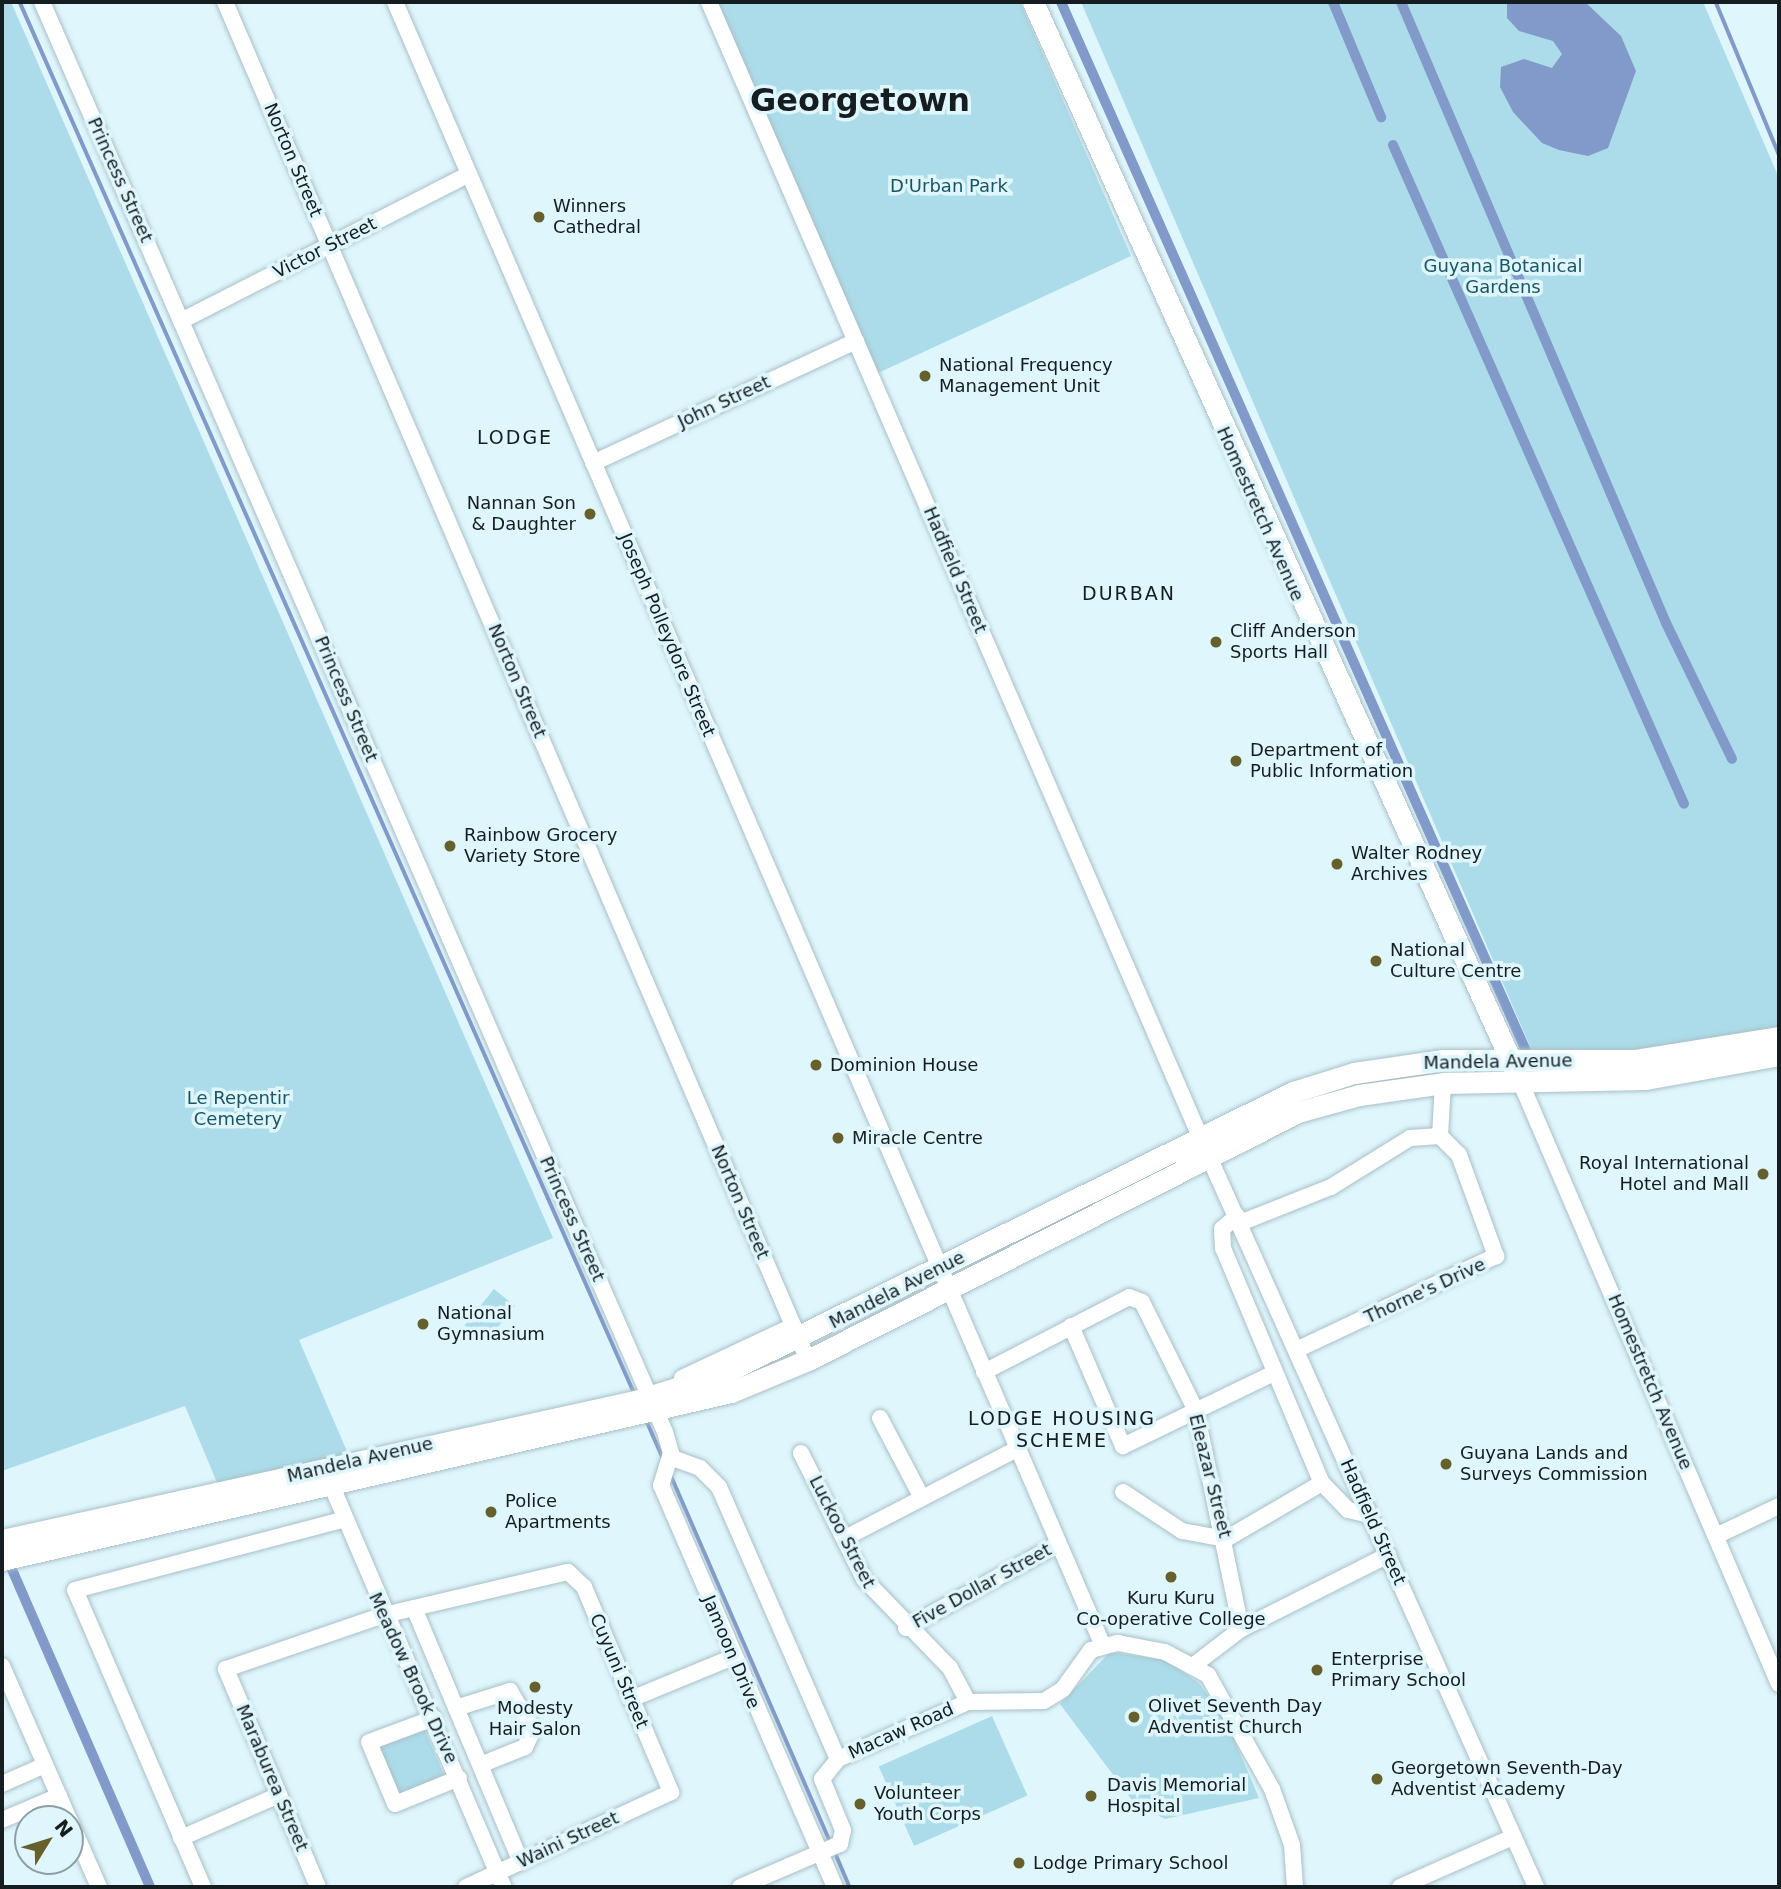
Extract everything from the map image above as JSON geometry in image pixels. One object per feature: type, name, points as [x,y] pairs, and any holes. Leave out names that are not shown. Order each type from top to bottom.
[{"type":"main road","name":"Homestretch Avenue","points":[[1033,2],[1520,1082]]},
{"type":"main road","name":"Mandela Avenue","points":[[6,1549],[646,1405],[808,1360],[943,1278],[1205,1147],[1293,1093],[1354,1073],[1443,1060],[1635,1060],[1779,1037]]},
{"type":"main road","name":"Mandela Avenue","points":[[1205,1147],[1298,1112],[1359,1095],[1443,1083],[1645,1079],[1779,1055]]},
{"type":"main road","name":"Mandela Avenue","points":[[646,1405],[796,1333],[943,1278]]},
{"type":"street","name":"Princess Street","points":[[42,2],[646,1405]]},
{"type":"street","name":"Norton Street","points":[[225,2],[808,1360]]},
{"type":"street","name":"Joseph Polleydore Street","points":[[395,2],[1102,1644]]},
{"type":"street","name":"Hadfield Street","points":[[709,2],[1205,1147],[1535,1887]]},
{"type":"street","name":"Victor Street","points":[[181,321],[469,174]]},
{"type":"street","name":"John Street","points":[[593,464],[856,341]]},
{"type":"street","name":"Homestretch Avenue","points":[[1520,1082],[1779,1684]]},
{"type":"street","points":[[1370,1515],[1348,1510],[1322,1483],[1223,1248],[1223,1229],[1238,1220],[1331,1187],[1410,1138],[1440,1136],[1443,1083]]},
{"type":"street","name":"Thorne's Drive","points":[[1296,1350],[1496,1256],[1459,1155],[1440,1136]]},
{"type":"street","name":"Eleazar Street","points":[[984,1372],[1129,1297],[1139,1299],[1196,1411],[1226,1539],[1241,1629]]},
{"type":"street","points":[[1071,1326],[1123,1446],[1274,1373]]},
{"type":"street","points":[[646,1405],[669,1459],[700,1468],[719,1487],[838,1759]]},
{"type":"street","points":[[880,1418],[922,1498]]},
{"type":"street","points":[[847,1537],[1017,1449]]},
{"type":"street","name":"Luckoo Street","points":[[801,1453],[847,1537],[864,1579],[906,1628],[945,1662],[968,1702]]},
{"type":"street","name":"Jamoon Drive","points":[[669,1459],[660,1478],[733,1657],[829,1848],[828,1885]]},
{"type":"street","name":"Meadow Brook Drive","points":[[327,1477],[341,1520],[434,1718],[501,1880]]},
{"type":"street","points":[[1123,1492],[1182,1531],[1226,1539],[1322,1483]]},
{"type":"street","points":[[1716,1536],[1779,1506]]},
{"type":"street","points":[[203,1887],[75,1590],[341,1520]]},
{"type":"street","name":"Five Dollar Street","points":[[906,1628],[1059,1544]]},
{"type":"street","points":[[1194,1665],[1241,1629],[1388,1555]]},
{"type":"street","name":"Cuyuni Street","points":[[414,1608],[550,1573],[577,1577],[671,1792]]},
{"type":"street","points":[[384,1615],[414,1608],[521,1862]]},
{"type":"street","name":"Maraburea Street","points":[[318,1887],[226,1669],[384,1615]]},
{"type":"street","points":[[1102,1644],[1138,1644],[1194,1665],[1208,1675],[1272,1789],[1294,1853],[1295,1887]]},
{"type":"street","name":"Macaw Road","points":[[829,1848],[843,1829],[822,1779],[838,1759],[968,1702],[1044,1701],[1102,1644]]},
{"type":"street","points":[[631,1699],[733,1657]]},
{"type":"street","points":[[3,1670],[63,1805]]},
{"type":"street","points":[[456,1708],[504,1691],[517,1696],[526,1713],[535,1735],[529,1744],[480,1765]]},
{"type":"street","points":[[434,1718],[369,1742],[395,1804],[459,1778]]},
{"type":"street","points":[[2,1784],[45,1765]]},
{"type":"street","name":"Waini Street","points":[[466,1887],[501,1880],[521,1862],[671,1792]]},
{"type":"street","points":[[2,1820],[59,1796]]},
{"type":"street","points":[[181,1838],[279,1796]]},
{"type":"street","points":[[1405,1886],[1513,1837]]},
{"type":"street","points":[[740,1887],[829,1848]]},
{"type":"street","points":[[84,1855],[98,1887]]},
{"type":"green space","name":"Le Repentir Cemetery","points":[[2,2],[11,2],[553,1238],[299,1340],[349,1456],[218,1485],[185,1406],[2,1471]]},
{"type":"green space","name":"D'Urban Park","points":[[717,2],[1020,2],[1131,256],[878,373]]},
{"type":"green space","name":"Guyana Botanical Gardens","points":[[1081,2],[1703,2],[1779,178],[1779,1029],[1646,1050],[1532,1051]]},
{"type":"green space","points":[[494,1289],[515,1306],[485,1343],[464,1326]]},
{"type":"green space","points":[[1110,1652],[1165,1660],[1199,1683],[1225,1718],[1259,1798],[1165,1819],[1135,1804],[1060,1704]]},
{"type":"green space","points":[[992,1716],[1027,1795],[914,1846],[879,1766]]},
{"type":"green space","points":[[424,1728],[444,1775],[399,1794],[379,1747]]},
{"type":"shaded area","points":[[1507,2],[1585,2],[1621,36],[1636,71],[1608,148],[1588,156],[1559,150],[1542,143],[1513,112],[1500,87],[1501,67],[1524,59],[1552,68],[1562,54],[1553,41],[1519,31],[1507,18]]},
{"type":"waterway","points":[[20,2],[634,1392]]},
{"type":"waterway","points":[[1061,2],[1526,1051]]},
{"type":"waterway","points":[[1333,2],[1381,117]]},
{"type":"waterway","points":[[1401,2],[1666,623],[1732,759]]},
{"type":"waterway","points":[[1716,2],[1779,154]]},
{"type":"waterway","points":[[1393,145],[1684,804]]},
{"type":"waterway","points":[[646,1419],[664,1460]]},
{"type":"waterway","points":[[670,1473],[830,1841]]},
{"type":"waterway","points":[[7,1558],[150,1887]]},
{"type":"waterway","points":[[835,1852],[850,1887]]},
{"type":"place","name":"Winners Cathedral","points":[[539,217]]},
{"type":"place","name":"National Frequency Management Unit","points":[[925,376]]},
{"type":"place","name":"Nannan Son & Daughter","points":[[590,514]]},
{"type":"place","name":"Cliff Anderson Sports Hall","points":[[1216,642]]},
{"type":"place","name":"Department of Public Information","points":[[1236,761]]},
{"type":"place","name":"Rainbow Grocery Variety Store","points":[[450,846]]},
{"type":"place","name":"Walter Rodney Archives","points":[[1337,864]]},
{"type":"place","name":"National Culture Centre","points":[[1376,961]]},
{"type":"place","name":"Dominion House","points":[[816,1065]]},
{"type":"place","name":"Miracle Centre","points":[[838,1138]]},
{"type":"place","name":"Royal International Hotel and Mall","points":[[1763,1174]]},
{"type":"place","name":"National Gymnasium","points":[[423,1324]]},
{"type":"place","name":"Guyana Lands and Surveys Commission","points":[[1446,1464]]},
{"type":"place","name":"Police Apartments","points":[[491,1512]]},
{"type":"place","name":"Kuru Kuru Co-operative College","points":[[1171,1577]]},
{"type":"place","name":"Enterprise Primary School","points":[[1317,1670]]},
{"type":"place","name":"Modesty Hair Salon","points":[[535,1687]]},
{"type":"place","name":"Olivet Seventh Day Adventist Church","points":[[1134,1717]]},
{"type":"place","name":"Georgetown Seventh-Day Adventist Academy","points":[[1377,1779]]},
{"type":"place","name":"Davis Memorial Hospital","points":[[1091,1796]]},
{"type":"place","name":"Volunteer Youth Corps","points":[[860,1804]]},
{"type":"place","name":"Lodge Primary School","points":[[1019,1863]]},
{"type":"district","name":"Georgetown","points":[[860,100]]},
{"type":"district","name":"LODGE","points":[[515,438]]},
{"type":"district","name":"DURBAN","points":[[1129,594]]},
{"type":"district","name":"LODGE HOUSING SCHEME","points":[[1062,1430]]}]
